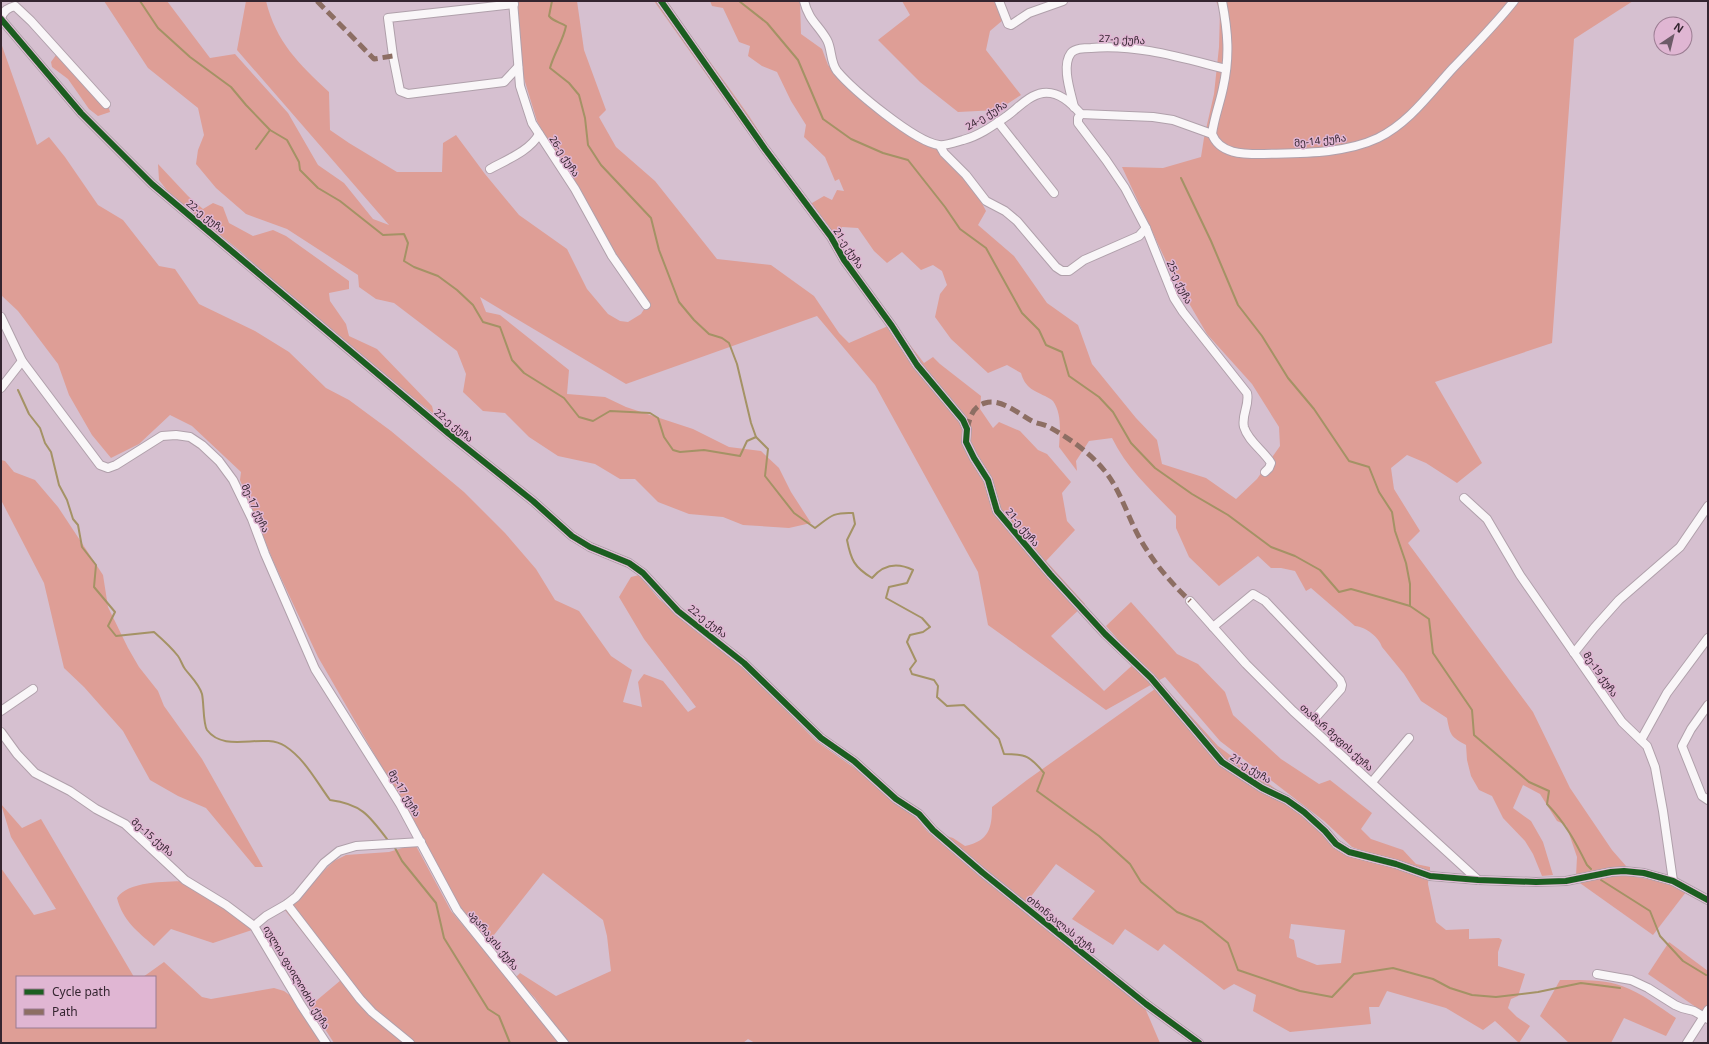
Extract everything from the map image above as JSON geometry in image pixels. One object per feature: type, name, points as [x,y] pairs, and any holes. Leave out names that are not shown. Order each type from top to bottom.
[{"type":"street","name":"21-ე ქუჩა","points":[[661,1],[765,149],[831,237],[844,260],[918,364],[963,420],[967,429],[966,442],[988,480],[997,511],[1050,574],[1105,634],[1151,678],[1222,762],[1262,788],[1287,800],[1324,831],[1336,844],[1349,852],[1396,864],[1430,876],[1478,880],[1536,882],[1566,881],[1611,872],[1624,871],[1644,873],[1673,881],[1708,900]]},
{"type":"street","points":[[804,1],[808,15],[828,42],[831,57],[836,70],[866,99],[899,125],[927,141],[940,146],[944,153],[966,175],[986,201],[1005,210],[1017,221],[1056,267],[1062,271],[1069,271],[1084,260],[1139,236],[1146,228]]},
{"type":"street","points":[[1000,1],[1008,24],[1012,26],[1029,13],[1064,1]]},
{"type":"street","points":[[1081,114],[1153,117],[1174,120],[1212,134],[1226,69],[1228,45],[1227,24],[1222,1]]},
{"type":"street","name":"მე-14 ქუჩა","points":[[1212,134],[1220,146],[1228,150],[1242,153],[1289,153],[1338,150],[1378,138],[1396,127],[1425,101],[1514,1]]},
{"type":"street","points":[[513,2],[388,18],[397,80],[400,91],[404,93],[408,94],[504,82],[518,67]]},
{"type":"street","name":"26-ე ქუჩა","points":[[513,2],[517,31],[518,67],[524,102],[532,123],[575,190],[612,256],[646,306]]},
{"type":"street","points":[[1,18],[3,12],[8,8],[15,6],[31,21],[106,104]]},
{"type":"street","name":"22-ე ქუჩა","points":[[1,18],[81,113],[152,184],[437,424],[533,501],[572,536],[590,547],[629,564],[643,573],[678,611],[744,663],[821,738],[854,762],[896,799],[919,814]]},
{"type":"street","name":"27-ე ქუჩა","points":[[1074,107],[1067,70],[1071,53],[1075,50],[1103,47],[1138,48],[1226,69]]},
{"type":"street","name":"24-ე ქუჩა","points":[[940,146],[976,136],[1033,96],[1044,93],[1056,94],[1081,114]]},
{"type":"street","name":"25-ე ქუჩა","points":[[1081,114],[1078,118],[1078,123],[1116,173],[1146,228],[1174,298],[1180,308],[1248,393],[1249,399],[1244,416],[1245,428],[1253,442],[1267,456],[1271,463],[1265,472]]},
{"type":"street","points":[[998,122],[1054,193]]},
{"type":"street","points":[[490,169],[527,148],[536,140],[539,134]]},
{"type":"street","name":"მე-17 ქუჩა","points":[[1,317],[22,361],[100,465],[108,468],[116,465],[162,436],[176,435],[190,437],[202,444],[219,461],[232,480],[252,518],[265,554],[315,669],[400,804],[421,842]]},
{"type":"street","points":[[1,388],[22,361]]},
{"type":"street","name":"მე-19 ქუჩა","points":[[1464,498],[1487,519],[1520,575],[1622,722],[1647,746],[1655,767],[1673,881]]},
{"type":"street","points":[[1574,653],[1619,600],[1680,547],[1708,506]]},
{"type":"street","points":[[1213,627],[1253,594],[1265,601],[1340,680],[1342,685],[1341,689],[1309,725]]},
{"type":"street","name":"თამარ მეფის ქუჩა","points":[[1190,601],[1246,664],[1309,725],[1478,880]]},
{"type":"street","points":[[1641,740],[1667,693],[1708,638]]},
{"type":"street","points":[[1,712],[33,688]]},
{"type":"street","points":[[1708,705],[1691,729],[1682,746],[1702,796],[1708,800]]},
{"type":"street","name":"მე-15 ქუჩა","points":[[1,732],[17,754],[35,773],[70,791],[96,809],[125,824],[185,880],[226,905],[254,926]]},
{"type":"street","points":[[1372,782],[1409,738]]},
{"type":"street","name":"თხინვალას ქუჩა","points":[[919,814],[933,830],[983,873],[1146,1004],[1199,1043]]},
{"type":"street","name":"იულია ფაილოძის ქუჩა","points":[[326,1043],[300,1005],[254,926],[266,916],[287,904],[305,888],[324,863],[339,851],[356,846],[421,842]]},
{"type":"street","name":"აგარაკის ქუჩა","points":[[421,842],[457,910],[564,1043]]},
{"type":"street","points":[[287,904],[360,999],[372,1012],[410,1043]]},
{"type":"street","points":[[1597,974],[1637,982],[1675,1005],[1707,1016],[1687,1043]]},
{"type":"shaded area","points":[[104,1],[167,1],[210,58],[235,54],[288,113],[318,165],[344,183],[373,219],[389,225],[237,50],[246,1],[266,1],[270,16],[282,40],[308,72],[329,92],[330,130],[397,172],[442,172],[443,143],[456,135],[485,174],[519,215],[567,249],[587,289],[608,314],[620,321],[628,322],[641,314],[648,303],[584,207],[537,121],[522,72],[517,1],[577,1],[584,50],[606,110],[599,117],[616,147],[655,181],[717,259],[771,265],[814,296],[839,333],[849,343],[888,326],[845,266],[828,236],[740,122],[654,1],[667,1],[749,116],[799,191],[807,202],[812,203],[824,196],[832,200],[837,190],[844,191],[839,179],[835,181],[825,157],[804,137],[806,125],[791,101],[777,72],[762,66],[748,56],[750,46],[739,42],[723,8],[712,6],[710,1],[800,1],[801,34],[822,49],[828,65],[864,103],[898,128],[931,145],[948,158],[969,178],[986,211],[978,225],[1014,256],[1047,303],[1078,325],[1092,364],[1136,418],[1157,440],[1162,464],[1206,478],[1236,499],[1257,479],[1280,446],[1279,427],[1252,384],[1207,334],[1173,276],[1122,167],[1163,168],[1201,157],[1214,94],[1219,47],[1220,11],[1216,1],[1633,1],[1574,39],[1552,343],[1435,382],[1482,463],[1457,483],[1426,463],[1407,455],[1391,468],[1394,489],[1420,531],[1408,543],[1533,712],[1570,788],[1612,850],[1626,866],[1575,878],[1546,881],[1471,878],[1429,873],[1428,884],[1436,922],[1446,930],[1469,929],[1469,939],[1499,938],[1502,940],[1498,952],[1498,966],[1525,974],[1518,996],[1511,999],[1508,1008],[1517,1017],[1530,1026],[1519,1043],[1495,1021],[1483,1030],[1446,1008],[1387,991],[1379,1007],[1369,1007],[1371,1024],[1290,1032],[1253,1011],[1256,995],[1234,984],[1224,990],[1164,944],[1158,951],[1125,929],[1113,945],[1072,919],[1095,891],[1056,864],[1026,903],[943,835],[953,838],[965,846],[979,841],[988,832],[990,827],[992,807],[1027,780],[1162,684],[1218,746],[1321,823],[1350,851],[1381,857],[1352,847],[1324,821],[1220,741],[1165,677],[1106,710],[988,625],[978,572],[875,385],[817,316],[626,384],[480,297],[486,312],[500,315],[569,370],[567,394],[605,397],[626,407],[693,429],[729,447],[761,451],[779,468],[791,492],[811,523],[789,528],[743,525],[723,517],[689,514],[658,502],[635,479],[620,479],[595,464],[558,456],[529,437],[505,413],[483,411],[463,392],[466,374],[457,351],[394,303],[376,299],[359,287],[358,275],[287,229],[246,214],[216,188],[196,164],[198,150],[204,135],[198,108],[148,68]],"holes":[[[842,227],[858,228],[874,251],[887,263],[902,252],[921,270],[933,265],[942,271],[947,285],[940,294],[935,317],[951,339],[988,373],[1007,365],[1021,373],[1025,382],[1030,388],[1053,401],[1059,417],[1059,447],[1077,471],[1076,461],[1089,441],[1112,438],[1125,460],[1133,470],[1176,516],[1176,528],[1189,557],[1219,586],[1258,556],[1271,568],[1281,568],[1295,571],[1306,591],[1311,588],[1355,626],[1368,630],[1375,636],[1404,674],[1421,701],[1447,718],[1452,735],[1466,745],[1467,760],[1471,776],[1479,790],[1492,796],[1503,818],[1525,841],[1533,854],[1542,876],[1553,875],[1543,842],[1531,821],[1513,808],[1523,785],[1540,794],[1557,821],[1566,825],[1577,857],[1576,876],[1540,880],[1521,880],[1484,878],[1430,871],[1430,867],[1416,864],[1403,850],[1371,839],[1361,829],[1372,813],[1330,780],[1319,784],[1281,759],[1233,715],[1225,692],[1198,664],[1177,654],[1131,602],[1106,626],[1137,661],[1104,691],[1051,636],[1085,604],[1046,561],[1075,530],[1067,521],[1062,493],[1071,482],[1047,454],[1038,450],[1020,431],[999,422],[993,428],[980,409],[981,396],[933,357],[924,363],[860,280],[839,240]],[[1291,924],[1345,930],[1341,963],[1317,965],[1297,957],[1294,940],[1289,938]]]},
{"type":"shaded area","points":[[902,1],[995,1],[1003,20],[990,31],[986,50],[1021,95],[998,110],[958,112],[920,82],[878,40],[910,15]]},
{"type":"shaded area","points":[[1,43],[37,145],[49,137],[65,157],[98,205],[123,220],[159,266],[175,269],[199,304],[255,331],[289,352],[326,388],[349,400],[391,431],[464,492],[505,533],[536,569],[555,600],[579,611],[611,656],[632,670],[623,702],[642,707],[638,682],[644,674],[663,681],[688,712],[696,707],[644,639],[619,597],[631,577],[639,575],[659,599],[750,674],[816,741],[870,779],[913,814],[927,831],[978,875],[1036,919],[1145,1008],[1160,1043],[755,1043],[748,1039],[743,1043],[568,1043],[535,998],[515,978],[520,973],[556,996],[611,971],[607,936],[603,920],[543,873],[490,940],[461,913],[413,821],[318,657],[274,563],[240,480],[241,472],[192,426],[170,415],[139,444],[111,458],[92,435],[69,395],[58,364],[18,311],[1,295]]},
{"type":"shaded area","points":[[56,55],[108,105],[110,112],[98,116],[89,109],[68,79],[52,67],[51,62]]},
{"type":"shaded area","points":[[158,164],[188,196],[203,209],[213,203],[223,207],[229,223],[253,236],[273,230],[286,236],[349,281],[349,289],[329,293],[330,301],[346,324],[349,336],[377,349],[432,406],[434,414],[371,365],[288,295],[240,251],[169,193],[159,180]]},
{"type":"shaded area","points":[[1,460],[5,461],[14,472],[35,480],[58,507],[103,575],[108,607],[128,648],[139,667],[158,691],[164,706],[202,759],[263,867],[255,867],[206,808],[178,796],[150,780],[123,731],[84,687],[64,668],[44,583],[1,500]]},
{"type":"shaded area","points":[[1,804],[22,828],[41,819],[133,976],[16,976],[16,1028],[156,1028],[156,976],[144,976],[164,962],[202,997],[211,999],[274,988],[284,991],[291,996],[322,1043],[1,1043],[1,868],[34,915],[56,909],[11,837]]},
{"type":"shaded area","points":[[415,844],[451,911],[561,1043],[334,1043],[310,1006],[341,980],[284,909],[334,861],[346,855],[389,852]]},
{"type":"shaded area","points":[[1615,873],[1664,882],[1686,892],[1653,935],[1577,881]]},
{"type":"shaded area","points":[[184,881],[231,912],[252,930],[213,943],[171,929],[154,946],[131,925],[123,913],[117,898],[122,892],[138,885],[157,882]]},
{"type":"shaded area","points":[[1669,942],[1708,971],[1708,1003],[1703,1012],[1648,974]]},
{"type":"shaded area","points":[[1560,980],[1599,981],[1622,986],[1643,996],[1676,1018],[1666,1036],[1624,1018],[1611,1043],[1569,1043],[1540,1016]]},
{"type":"waterway","points":[[140,1],[158,28],[190,57],[231,87],[270,130],[287,140],[299,162],[300,170],[318,188],[340,201],[383,235],[404,234],[408,243],[404,261],[414,267],[438,276],[457,290],[473,305],[483,322],[500,327],[512,360],[524,373],[564,398],[579,417],[593,421],[610,411],[650,413],[658,418],[664,437],[673,450],[680,452],[704,450],[740,456],[747,441],[756,437],[768,449],[765,476],[794,513],[815,528],[836,514],[853,513],[855,524],[847,540],[852,558],[861,570],[872,578],[881,570],[891,566],[901,566],[913,570],[907,583],[889,587],[886,598],[922,618],[930,627],[923,632],[910,635],[907,642],[916,661],[910,669],[912,674],[934,680],[938,686],[937,697],[947,706],[964,705],[999,739],[1004,754],[1027,757],[1035,763],[1044,773],[1037,791],[1099,836],[1130,864],[1141,882],[1177,912],[1202,922],[1228,943],[1238,970],[1300,991],[1332,997],[1354,974],[1393,968],[1433,979],[1450,988],[1472,995],[1496,997],[1538,992],[1581,983],[1620,988]]},
{"type":"waterway","points":[[552,1],[549,16],[553,20],[566,26],[550,68],[569,83],[579,95],[585,118],[588,145],[601,165],[651,218],[659,250],[679,302],[694,320],[709,334],[722,338],[729,343],[737,364],[751,423],[756,437]]},
{"type":"waterway","points":[[739,1],[767,23],[798,60],[823,119],[851,139],[883,153],[908,160],[945,207],[960,229],[986,248],[1022,313],[1039,330],[1046,345],[1062,352],[1069,376],[1099,397],[1113,412],[1131,443],[1155,468],[1192,494],[1228,515],[1271,547],[1295,556],[1320,570],[1339,592],[1351,589],[1410,606],[1429,619],[1433,653],[1472,710],[1474,735],[1529,782],[1549,791],[1547,804],[1565,826],[1587,865],[1591,869]]},
{"type":"waterway","points":[[256,149],[270,130]]},
{"type":"waterway","points":[[1181,178],[1211,241],[1238,305],[1262,336],[1288,378],[1314,409],[1349,461],[1369,467],[1379,492],[1392,512],[1395,531],[1406,563],[1410,584],[1410,606]]},
{"type":"waterway","points":[[18,390],[29,414],[40,428],[45,443],[51,452],[59,485],[67,500],[73,519],[78,525],[82,547],[96,565],[94,587],[115,612],[108,626],[116,636],[154,632],[175,653],[199,687],[202,694],[204,718],[207,730],[215,737],[224,741],[266,741],[276,742],[285,746],[292,751],[310,771],[330,800],[349,804],[363,812],[375,823],[387,839]]},
{"type":"waterway","points":[[395,848],[402,861],[436,903],[444,938],[488,1009],[499,1016],[510,1043]]},
{"type":"waterway","points":[[1601,880],[1650,911],[1660,936],[1683,961],[1706,975]]},
{"type":"marked path","points":[[317,1],[374,59],[393,56]]},
{"type":"marked path","points":[[967,429],[974,410],[985,403],[991,402],[1010,408],[1036,423],[1049,427],[1078,446],[1092,457],[1110,477],[1139,537],[1150,555],[1169,579],[1190,601]]},
{"type":"cycle path","points":[[661,1],[765,149],[831,237],[844,260],[892,326],[917,365],[963,420],[967,429],[966,442],[988,480],[997,511],[1050,574],[1105,634],[1151,678],[1222,762],[1262,788],[1287,800],[1304,812],[1325,831],[1336,844],[1349,852],[1396,864],[1430,876],[1478,880],[1536,882],[1566,881],[1611,872],[1624,871],[1644,873],[1673,881],[1708,900]]},
{"type":"cycle path","points":[[1,19],[81,113],[152,184],[449,434],[533,501],[572,536],[590,547],[629,563],[643,573],[678,611],[744,663],[821,738],[854,761],[896,799],[919,814],[933,830],[983,873],[1146,1004],[1199,1043]]}]
